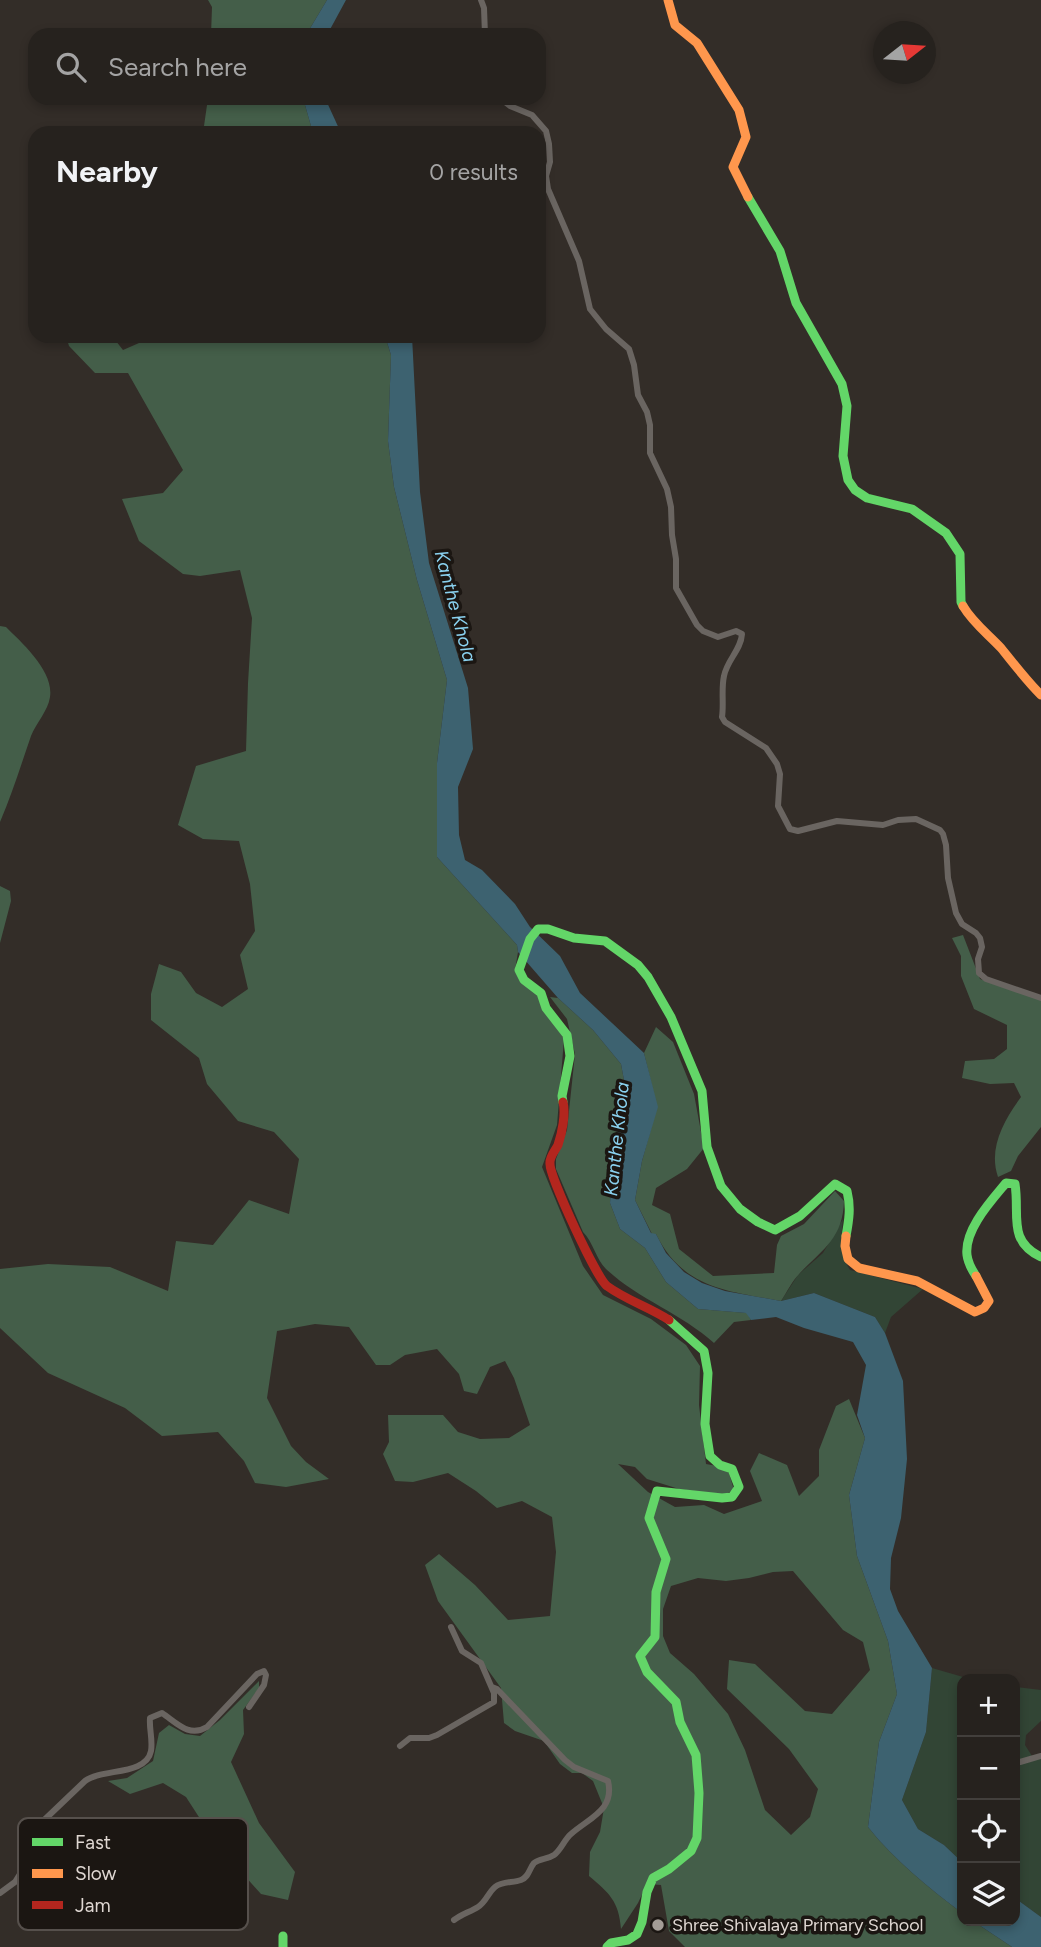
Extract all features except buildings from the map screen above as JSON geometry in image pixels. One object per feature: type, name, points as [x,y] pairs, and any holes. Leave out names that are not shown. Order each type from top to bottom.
[{"type":"street","points":[[481,0],[485,28]]},
{"type":"street","points":[[667,0],[675,25],[697,43],[739,110],[746,137],[733,167],[737,179],[780,251],[796,303],[842,384],[847,406],[843,456],[848,480],[855,490],[867,498],[912,509],[946,533],[960,554],[961,602],[965,609],[977,626],[1041,695]]},
{"type":"street","points":[[509,105],[532,115],[542,126]]},
{"type":"street","points":[[546,131],[550,162],[546,176],[548,189],[579,261],[590,309],[606,329],[629,349],[638,395],[647,412],[650,453],[667,489],[671,506],[676,588],[697,625],[704,631],[718,637],[737,631],[742,634],[736,651],[728,661],[723,679],[722,717],[725,722],[766,748],[777,764],[780,774],[778,806],[790,829],[797,831],[828,822],[883,825],[898,820],[916,819],[940,830],[946,845],[948,878],[956,913],[962,924],[980,938],[982,947],[978,959],[979,972],[986,979],[1041,998]]},
{"type":"street","points":[[607,1947],[611,1943],[628,1940],[638,1934],[647,1892],[653,1878],[691,1851],[697,1838],[699,1793],[696,1755],[680,1723],[676,1702],[647,1672],[640,1656],[655,1637],[656,1592],[666,1559],[649,1518],[657,1490],[671,1490],[717,1500],[732,1497],[739,1487],[732,1469],[720,1465],[710,1456],[705,1424],[708,1373],[704,1351],[681,1329],[650,1308],[605,1285],[588,1258],[552,1177],[549,1161],[558,1144],[565,1110],[562,1096],[570,1056],[567,1035],[546,1008],[541,993],[524,980],[519,970],[530,940],[538,929],[548,929],[574,938],[605,941],[638,965],[648,977],[671,1017],[702,1091],[707,1147],[722,1186],[729,1198],[758,1222],[775,1230],[785,1226],[816,1205],[835,1184],[841,1185],[847,1191],[850,1207],[845,1248],[848,1259],[856,1268],[924,1284],[975,1312],[984,1308],[989,1301],[967,1256],[968,1241],[995,1196],[1006,1183],[1015,1184],[1020,1245],[1028,1252],[1041,1257]]},
{"type":"street","points":[[400,1746],[410,1738],[422,1739],[437,1735],[466,1716],[489,1706],[495,1698],[481,1663],[462,1651],[451,1627]]},
{"type":"street","points":[[47,1818],[93,1775],[125,1771],[145,1762],[151,1753],[150,1718],[162,1713],[189,1731],[201,1731],[257,1674],[264,1671],[264,1685],[249,1707]]},
{"type":"street","points":[[454,1920],[477,1908],[488,1898],[495,1886],[522,1880],[533,1864],[558,1851],[572,1833],[598,1813],[611,1793],[608,1781],[574,1767],[565,1760],[503,1694],[492,1687]]},
{"type":"street","points":[[1020,1762],[1041,1756]]},
{"type":"street","points":[[0,1893],[18,1877]]},
{"type":"street","points":[[283,1936],[283,1947]]},
{"type":"green space","points":[[208,0],[327,0],[310,28],[211,28],[212,7]]},
{"type":"green space","points":[[207,105],[305,105],[311,126],[204,126]]},
{"type":"green space","points":[[68,343],[118,343],[123,350],[139,343],[387,343],[391,355],[388,441],[394,487],[417,580],[447,680],[437,763],[437,857],[517,945],[515,970],[539,996],[564,1039],[557,1125],[542,1167],[583,1266],[603,1295],[651,1319],[686,1345],[700,1366],[699,1405],[706,1464],[717,1466],[729,1473],[734,1490],[723,1495],[679,1489],[647,1479],[635,1467],[618,1464],[648,1492],[675,1507],[704,1505],[724,1514],[762,1501],[750,1471],[759,1453],[787,1465],[799,1496],[819,1476],[819,1450],[836,1406],[849,1399],[865,1438],[849,1495],[857,1556],[888,1641],[897,1694],[879,1742],[868,1827],[900,1862],[957,1909],[957,1926],[980,1926],[1012,1947],[685,1947],[669,1931],[661,1885],[647,1884],[621,1929],[618,1911],[612,1898],[589,1876],[590,1852],[600,1832],[604,1808],[593,1781],[582,1773],[572,1773],[560,1764],[544,1741],[515,1731],[504,1723],[501,1688],[438,1601],[425,1565],[439,1554],[475,1585],[508,1620],[550,1616],[556,1552],[552,1517],[522,1501],[497,1508],[448,1473],[413,1482],[395,1481],[383,1454],[389,1442],[388,1415],[443,1415],[458,1432],[480,1439],[509,1438],[530,1425],[514,1378],[505,1361],[490,1367],[477,1394],[464,1391],[459,1374],[437,1349],[405,1355],[390,1365],[376,1365],[349,1327],[315,1324],[277,1331],[267,1398],[291,1446],[306,1462],[329,1479],[286,1487],[255,1483],[244,1461],[218,1432],[162,1436],[125,1408],[48,1373],[0,1328],[0,1269],[48,1264],[110,1267],[168,1291],[176,1241],[213,1245],[249,1200],[289,1214],[299,1159],[274,1132],[238,1121],[207,1084],[199,1058],[151,1020],[151,994],[159,964],[181,972],[196,993],[222,1007],[248,989],[240,955],[255,931],[250,884],[239,841],[203,839],[178,825],[196,766],[246,751],[252,618],[240,570],[200,576],[183,574],[139,541],[122,499],[163,493],[183,470],[128,373],[95,373]],"holes":[[[793,1571],[843,1630],[863,1642],[870,1670],[832,1714],[805,1711],[755,1664],[729,1660],[727,1689],[789,1749],[818,1789],[810,1817],[791,1835],[765,1810],[745,1750],[728,1714],[694,1674],[670,1653],[663,1636],[663,1609],[671,1586],[698,1578],[726,1581]]]},
{"type":"green space","points":[[0,626],[6,627],[36,658],[47,677],[50,697],[31,736],[0,822]]},
{"type":"green space","points":[[0,886],[10,891],[11,901],[0,943]]},
{"type":"green space","points":[[963,935],[980,979],[1041,1000],[1041,1127],[1018,1156],[1011,1171],[998,1177],[995,1166],[996,1145],[1009,1115],[1021,1097],[1014,1083],[990,1084],[962,1078],[965,1061],[994,1059],[1007,1049],[1007,1025],[974,1009],[961,976],[961,956],[952,938]]},
{"type":"green space","points":[[550,997],[558,998],[593,1030],[621,1064],[626,1091],[625,1113],[614,1138],[610,1203],[620,1229],[645,1248],[666,1282],[698,1309],[747,1313],[751,1320],[734,1322],[714,1343],[606,1269],[583,1232],[556,1169],[556,1159],[567,1130],[575,1054],[567,1019]]},
{"type":"green space","points":[[656,1027],[673,1042],[694,1094],[704,1148],[687,1169],[656,1188],[652,1205],[670,1214],[679,1249],[713,1276],[774,1273],[777,1245],[781,1236],[804,1224],[835,1191],[844,1201],[836,1234],[797,1276],[781,1301],[725,1290],[693,1277],[679,1266],[656,1234],[652,1234],[635,1200],[642,1161],[657,1107],[644,1053]]},
{"type":"green space","points":[[843,1219],[842,1252],[850,1270],[923,1289],[891,1317],[885,1333],[875,1317],[814,1293],[781,1301],[798,1275],[823,1253]]},
{"type":"green space","points":[[932,1668],[957,1675],[957,1857],[944,1845],[918,1829],[902,1800],[926,1732]]},
{"type":"green space","points":[[259,1681],[259,1688],[243,1710],[244,1734],[231,1762],[259,1823],[295,1872],[288,1900],[261,1894],[248,1880],[248,1818],[200,1818],[186,1797],[163,1783],[130,1794],[108,1781],[127,1778],[153,1761],[159,1733],[169,1725],[185,1734],[200,1736]]},
{"type":"green space","points":[[1020,1688],[1041,1690],[1041,1721],[1026,1735],[1025,1745],[1032,1756],[1041,1754],[1041,1917],[1020,1902]]},
{"type":"water","points":[[327,0],[346,0],[331,28],[310,28]]},
{"type":"water","points":[[305,105],[328,105],[338,126],[311,126]]},
{"type":"water","name":"Kanthe Khola","points":[[387,343],[412,343],[420,492],[429,563],[468,688],[473,749],[458,787],[459,835],[465,860],[482,870],[515,904],[530,927],[560,956],[580,993],[644,1053],[658,1107],[642,1161],[635,1200],[651,1233],[656,1234],[666,1253],[684,1272],[702,1283],[725,1291],[781,1301],[814,1293],[875,1317],[885,1333],[903,1381],[907,1459],[901,1518],[891,1558],[890,1589],[898,1611],[932,1668],[926,1732],[902,1800],[918,1829],[944,1845],[957,1857],[957,1909],[900,1862],[868,1827],[879,1742],[897,1694],[888,1641],[857,1556],[849,1495],[865,1438],[857,1415],[866,1365],[853,1342],[776,1317],[751,1320],[746,1313],[698,1309],[666,1282],[645,1248],[620,1229],[610,1203],[614,1138],[625,1113],[626,1091],[621,1064],[593,1030],[558,998],[518,952],[517,945],[437,857],[437,763],[447,680],[417,580],[394,487],[388,441],[391,355]]},
{"type":"water","points":[[1020,1902],[1041,1917],[1041,1947],[1012,1947],[980,1926],[1020,1926]]},
{"type":"traffic: fast","points":[[748,197],[780,251],[796,303],[842,384],[847,406],[843,456],[848,480],[855,490],[867,498],[912,509],[946,533],[960,554],[963,606]]},
{"type":"traffic: fast","points":[[563,1102],[570,1056],[567,1035],[546,1008],[541,993],[524,980],[519,970],[530,939],[538,929],[548,929],[574,938],[605,941],[638,965],[648,977],[671,1017],[702,1091],[707,1147],[721,1186],[740,1209],[775,1230],[800,1216],[835,1184],[847,1191],[849,1214],[846,1236]]},
{"type":"traffic: fast","points":[[976,1276],[970,1266],[967,1245],[980,1216],[1006,1183],[1015,1184],[1019,1235],[1030,1251],[1041,1257]]},
{"type":"traffic: fast","points":[[607,1947],[637,1934],[653,1878],[691,1851],[697,1838],[699,1793],[696,1755],[680,1722],[676,1702],[647,1672],[640,1656],[655,1637],[656,1592],[666,1559],[649,1518],[657,1491],[722,1498],[732,1497],[739,1487],[732,1469],[720,1465],[710,1456],[705,1424],[708,1373],[704,1351],[669,1320]]},
{"type":"traffic: fast","points":[[283,1936],[283,1947]]},
{"type":"traffic: slow","points":[[668,0],[675,25],[697,43],[739,110],[746,137],[733,167],[748,197]]},
{"type":"traffic: slow","points":[[963,606],[1041,695]]},
{"type":"traffic: slow","points":[[846,1236],[848,1259],[859,1268],[917,1281],[975,1312],[984,1308],[989,1301],[976,1276]]},
{"type":"traffic: jam","points":[[563,1102],[562,1129],[550,1164],[565,1207],[607,1286],[669,1320]]},
{"type":"place","name":"Shree Shivalaya Primary School","points":[[658,1925]]}]
